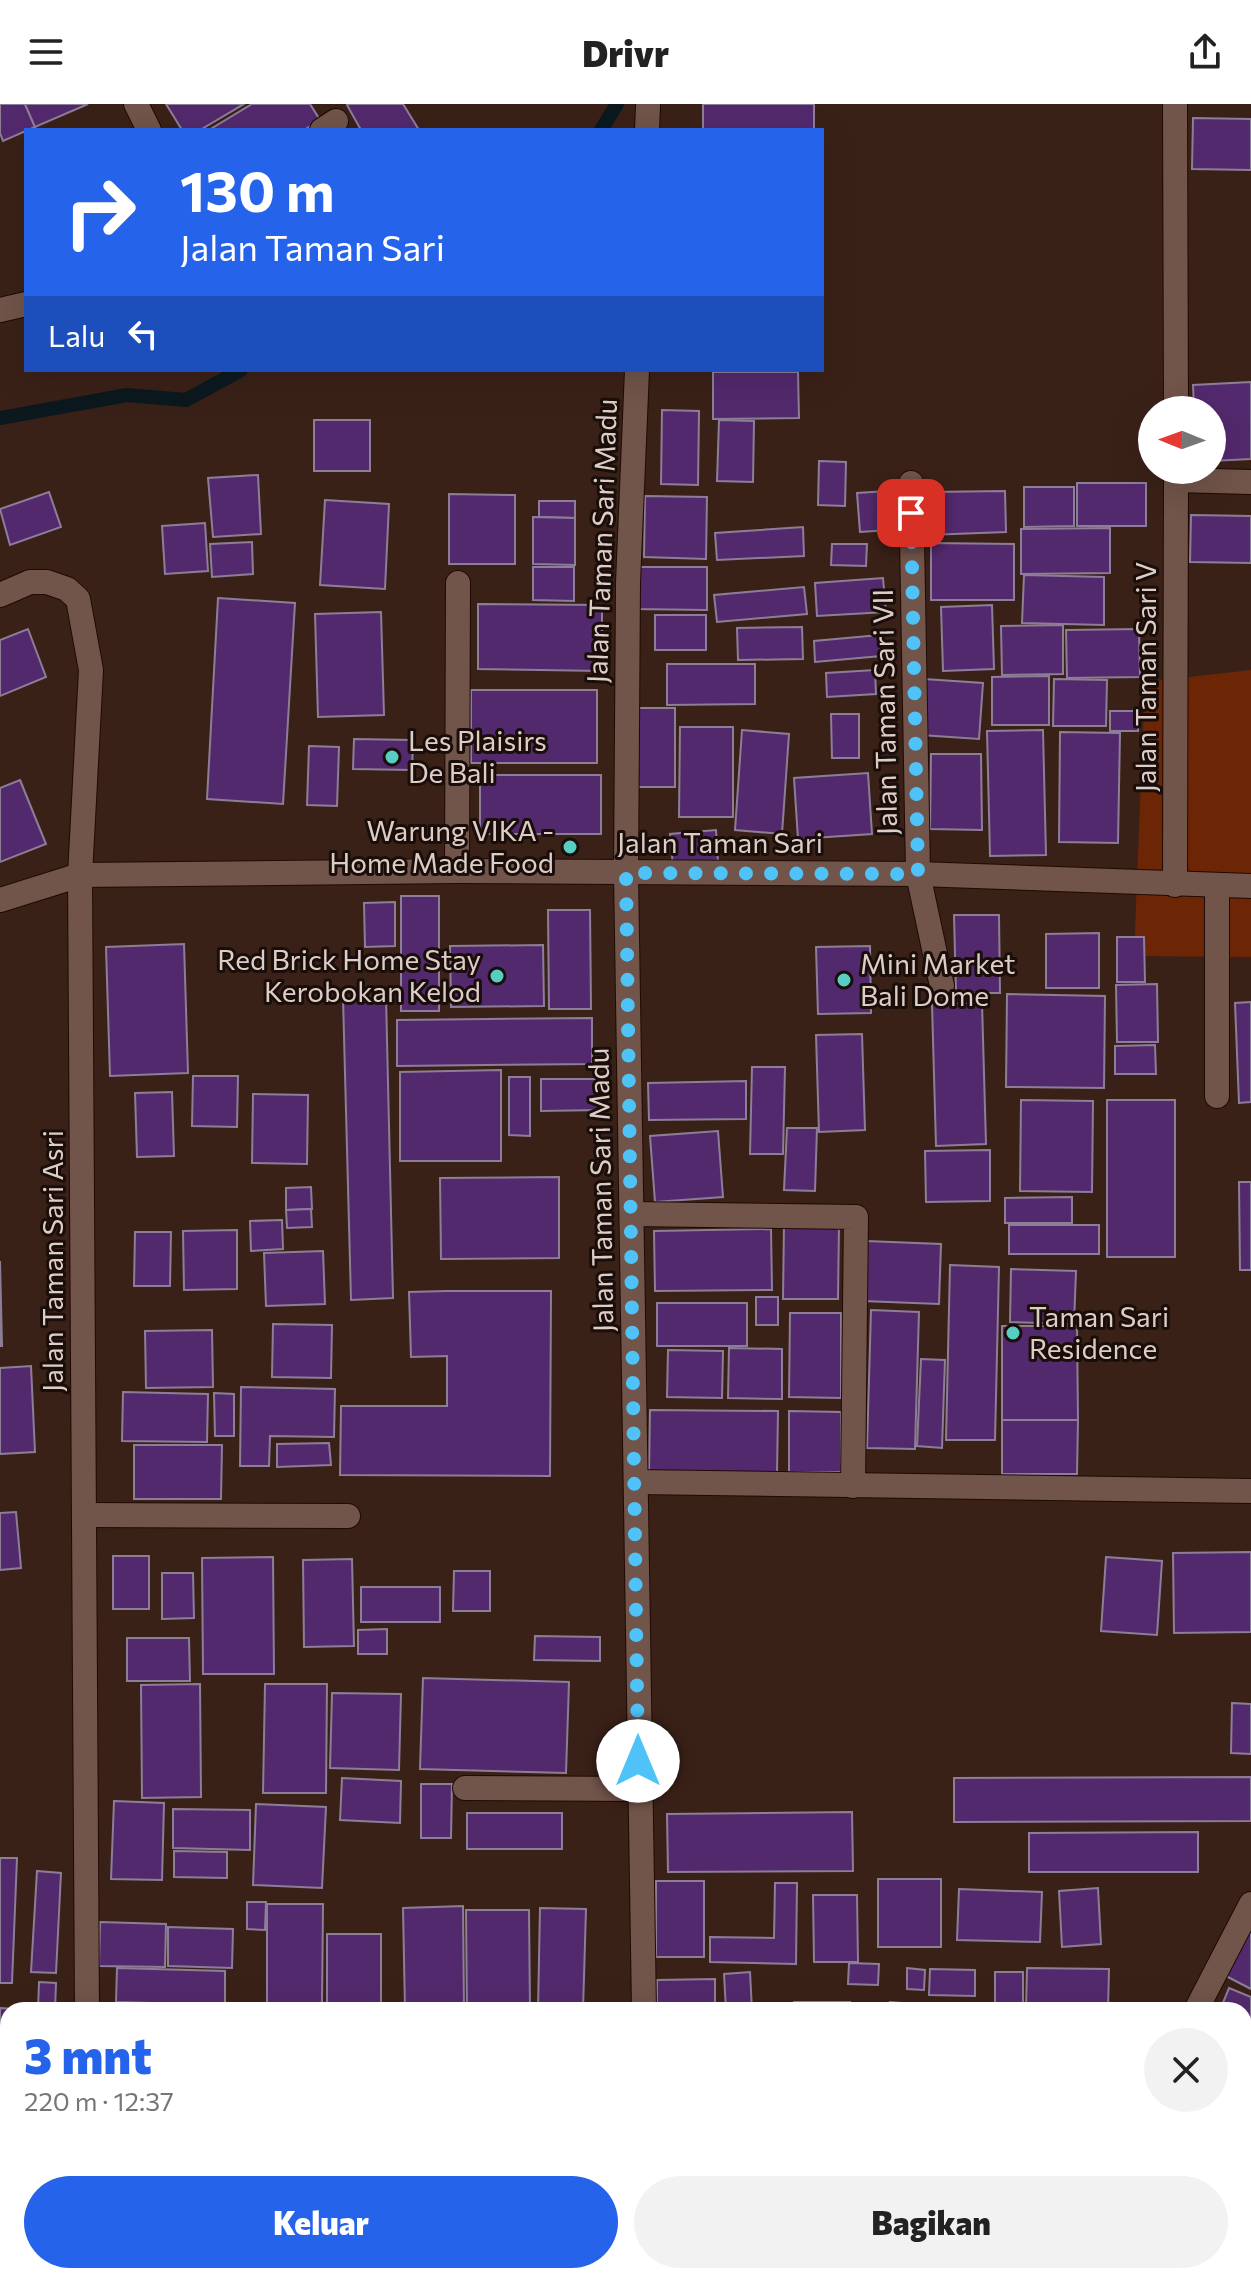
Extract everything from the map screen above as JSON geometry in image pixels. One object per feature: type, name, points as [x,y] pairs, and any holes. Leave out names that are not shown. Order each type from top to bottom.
[{"type":"street","points":[[136,104],[148,128]]},
{"type":"street","points":[[1175,104],[1176,396]]},
{"type":"street","points":[[0,310],[24,304]]},
{"type":"street","name":"Jalan Taman Sari Madu","points":[[637,372],[628,583],[626,873],[644,2002]]},
{"type":"street","points":[[1226,480],[1251,482]]},
{"type":"street","name":"Jalan Taman Sari VII","points":[[911,483],[918,874],[942,986]]},
{"type":"street","name":"Jalan Taman Sari V","points":[[1175,885],[1176,484]]},
{"type":"street","name":"Jalan Taman Sari Asri","points":[[0,595],[30,582],[47,582],[67,589],[78,599],[91,670],[80,875],[87,2002]]},
{"type":"street","points":[[457,871],[458,583]]},
{"type":"street","name":"Jalan Taman Sari","points":[[0,900],[80,875],[457,871],[918,874],[1251,886]]},
{"type":"street","points":[[1217,886],[1217,1096]]},
{"type":"street","points":[[632,1214],[856,1217],[853,1486]]},
{"type":"street","points":[[636,1482],[1251,1491]]},
{"type":"street","points":[[86,1515],[348,1516]]},
{"type":"street","points":[[465,1788],[639,1789]]},
{"type":"street","points":[[1200,2002],[1251,1904]]},
{"type":"shaded area","points":[[1251,670],[1251,957],[1134,956],[1145,682]]},
{"type":"building","points":[[0,104],[25,104],[35,127],[24,128],[24,132],[3,141]]},
{"type":"building","points":[[25,104],[88,104],[35,127]]},
{"type":"building","points":[[166,104],[244,104],[203,128],[181,128]]},
{"type":"building","points":[[252,104],[310,104],[320,120],[307,128],[212,128]]},
{"type":"building","points":[[403,104],[418,128],[360,128],[347,105]]},
{"type":"building","points":[[703,104],[814,104],[814,128],[703,128]]},
{"type":"building","points":[[1193,118],[1251,119],[1251,170],[1192,169]]},
{"type":"building","points":[[713,372],[798,372],[799,418],[713,419]]},
{"type":"building","points":[[1251,382],[1251,459],[1226,460],[1226,396],[1193,396],[1193,385]]},
{"type":"building","points":[[662,410],[699,411],[698,485],[661,484]]},
{"type":"building","points":[[314,420],[370,420],[370,471],[314,471]]},
{"type":"building","points":[[719,420],[754,421],[753,482],[717,481]]},
{"type":"building","points":[[819,461],[846,462],[845,506],[818,505]]},
{"type":"building","points":[[258,475],[261,534],[213,537],[208,478]]},
{"type":"building","points":[[1077,483],[1146,484],[1146,526],[1077,526]]},
{"type":"building","points":[[1024,487],[1074,487],[1074,526],[1024,527]]},
{"type":"building","points":[[887,491],[890,530],[860,532],[857,493]]},
{"type":"building","points":[[1005,491],[1006,532],[928,535],[928,492]]},
{"type":"building","points":[[49,492],[61,527],[10,545],[0,509]]},
{"type":"building","points":[[449,494],[515,495],[515,564],[449,564]]},
{"type":"building","points":[[645,496],[707,497],[706,559],[644,557]]},
{"type":"building","points":[[325,500],[389,504],[385,589],[320,585]]},
{"type":"building","points":[[539,501],[575,501],[575,518],[539,517]]},
{"type":"building","points":[[1191,515],[1251,516],[1251,563],[1190,562]]},
{"type":"building","points":[[533,517],[575,518],[575,565],[533,564]]},
{"type":"building","points":[[205,523],[208,571],[165,574],[162,526]]},
{"type":"building","points":[[803,527],[804,556],[717,560],[715,533]]},
{"type":"building","points":[[1110,528],[1110,573],[1021,574],[1021,529]]},
{"type":"building","points":[[252,542],[253,574],[212,577],[210,544]]},
{"type":"building","points":[[931,543],[1014,544],[1014,600],[931,600]]},
{"type":"building","points":[[832,544],[867,544],[866,566],[831,565]]},
{"type":"building","points":[[533,567],[574,567],[574,601],[533,600]]},
{"type":"building","points":[[635,567],[707,567],[707,610],[634,609]]},
{"type":"building","points":[[1024,575],[1104,577],[1104,625],[1022,623]]},
{"type":"building","points":[[883,578],[886,612],[817,616],[815,583]]},
{"type":"building","points":[[804,587],[807,614],[717,622],[714,595]]},
{"type":"building","points":[[218,598],[295,603],[283,804],[207,799]]},
{"type":"building","points":[[478,604],[602,605],[602,671],[478,669]]},
{"type":"building","points":[[992,605],[994,669],[943,671],[941,607]]},
{"type":"building","points":[[381,612],[384,715],[318,717],[315,614]]},
{"type":"building","points":[[655,615],[706,615],[706,650],[655,650]]},
{"type":"building","points":[[1063,625],[1063,674],[1002,675],[1001,626]]},
{"type":"building","points":[[802,627],[803,659],[738,660],[737,628]]},
{"type":"building","points":[[28,629],[46,677],[0,696],[0,640]]},
{"type":"building","points":[[1139,629],[1140,677],[1067,678],[1066,630]]},
{"type":"building","points":[[879,635],[881,656],[815,662],[814,641]]},
{"type":"building","points":[[667,664],[755,664],[755,704],[667,705]]},
{"type":"building","points":[[875,670],[876,694],[827,697],[826,673]]},
{"type":"building","points":[[1049,676],[1049,725],[992,725],[992,677]]},
{"type":"building","points":[[924,679],[983,683],[979,739],[921,735]]},
{"type":"building","points":[[1054,679],[1107,680],[1106,726],[1053,726]]},
{"type":"building","points":[[471,690],[597,690],[597,763],[471,763]]},
{"type":"building","points":[[631,708],[675,708],[675,787],[631,787]]},
{"type":"building","points":[[1110,711],[1139,711],[1138,731],[1110,731]]},
{"type":"building","points":[[831,714],[859,714],[859,758],[832,758]]},
{"type":"building","points":[[680,727],[733,727],[733,817],[679,817]]},
{"type":"building","points":[[742,730],[789,734],[782,834],[735,830]]},
{"type":"building","points":[[1043,730],[1046,855],[990,856],[987,731]]},
{"type":"building","points":[[1060,732],[1120,733],[1118,843],[1059,842]]},
{"type":"building","points":[[354,739],[413,740],[412,770],[353,769]]},
{"type":"building","points":[[309,746],[339,747],[337,806],[307,805]]},
{"type":"building","points":[[931,754],[981,754],[982,830],[930,829]]},
{"type":"building","points":[[868,773],[872,834],[798,839],[794,778]]},
{"type":"building","points":[[480,775],[601,775],[601,834],[480,834]]},
{"type":"building","points":[[20,780],[46,844],[0,862],[0,788]]},
{"type":"building","points":[[716,830],[718,863],[673,866],[670,834]]},
{"type":"building","points":[[401,896],[439,896],[439,1011],[401,1011]]},
{"type":"building","points":[[395,902],[395,946],[365,947],[364,903]]},
{"type":"building","points":[[548,910],[590,910],[591,1009],[549,1009]]},
{"type":"building","points":[[954,915],[999,915],[1000,993],[956,993]]},
{"type":"building","points":[[1099,933],[1099,988],[1046,988],[1046,934]]},
{"type":"building","points":[[1117,937],[1144,937],[1145,982],[1117,982]]},
{"type":"building","points":[[184,944],[188,1073],[110,1076],[106,947]]},
{"type":"building","name":"Red Brick Home Stay Kerobokan Kelod","points":[[543,945],[544,1006],[451,1007],[450,946]]},
{"type":"building","name":"Mini Market Bali Dome","points":[[870,946],[871,1013],[818,1014],[816,947]]},
{"type":"building","points":[[1157,984],[1158,1042],[1117,1042],[1116,985]]},
{"type":"building","points":[[1007,994],[1105,996],[1104,1088],[1006,1087]]},
{"type":"building","points":[[386,996],[393,1298],[351,1300],[343,998]]},
{"type":"building","points":[[1251,1002],[1251,1102],[1239,1103],[1235,1003]]},
{"type":"building","points":[[982,1003],[986,1144],[936,1146],[932,1004]]},
{"type":"building","points":[[592,1018],[592,1064],[397,1066],[397,1020]]},
{"type":"building","points":[[862,1034],[865,1130],[819,1132],[816,1035]]},
{"type":"building","points":[[1155,1045],[1156,1074],[1115,1074],[1115,1046]]},
{"type":"building","points":[[752,1067],[785,1067],[783,1154],[750,1154]]},
{"type":"building","points":[[501,1070],[501,1161],[400,1161],[400,1072]]},
{"type":"building","points":[[193,1076],[238,1076],[237,1127],[192,1126]]},
{"type":"building","points":[[509,1077],[530,1077],[530,1136],[509,1135]]},
{"type":"building","points":[[541,1079],[601,1079],[601,1110],[541,1111]]},
{"type":"building","points":[[746,1081],[746,1119],[649,1120],[648,1083]]},
{"type":"building","points":[[172,1092],[174,1156],[137,1157],[135,1093]]},
{"type":"building","points":[[253,1094],[308,1095],[307,1164],[252,1163]]},
{"type":"building","points":[[1021,1100],[1093,1101],[1092,1192],[1020,1191]]},
{"type":"building","points":[[1107,1100],[1175,1100],[1175,1257],[1107,1257]]},
{"type":"building","points":[[787,1128],[817,1128],[815,1191],[784,1190]]},
{"type":"building","points":[[718,1131],[723,1197],[655,1202],[650,1136]]},
{"type":"building","points":[[990,1150],[990,1201],[926,1202],[925,1151]]},
{"type":"building","points":[[559,1177],[559,1258],[441,1259],[440,1178]]},
{"type":"building","points":[[1239,1182],[1251,1182],[1251,1270],[1240,1270]]},
{"type":"building","points":[[311,1187],[312,1209],[286,1210],[286,1188]]},
{"type":"building","points":[[1072,1197],[1072,1223],[1005,1223],[1005,1198]]},
{"type":"building","points":[[311,1209],[312,1227],[287,1228],[286,1210]]},
{"type":"building","points":[[282,1220],[283,1249],[251,1251],[250,1221]]},
{"type":"building","points":[[784,1224],[839,1224],[838,1299],[783,1299]]},
{"type":"building","points":[[1009,1225],[1099,1225],[1099,1254],[1009,1254]]},
{"type":"building","points":[[771,1229],[772,1290],[655,1291],[654,1231]]},
{"type":"building","points":[[237,1230],[237,1289],[184,1290],[183,1231]]},
{"type":"building","points":[[135,1232],[171,1232],[170,1286],[134,1286]]},
{"type":"building","points":[[866,1241],[941,1244],[939,1304],[863,1301]]},
{"type":"building","points":[[323,1251],[325,1304],[266,1306],[264,1253]]},
{"type":"building","points":[[0,1261],[2,1346],[0,1346]]},
{"type":"building","points":[[950,1265],[999,1267],[995,1440],[946,1440]]},
{"type":"building","points":[[1011,1269],[1076,1271],[1074,1324],[1010,1322]]},
{"type":"building","points":[[551,1291],[550,1476],[340,1475],[341,1406],[447,1406],[447,1356],[411,1357],[409,1292]]},
{"type":"building","points":[[756,1297],[778,1297],[778,1325],[756,1325]]},
{"type":"building","points":[[657,1303],[747,1303],[747,1346],[657,1346]]},
{"type":"building","points":[[871,1310],[919,1312],[915,1449],[867,1448]]},
{"type":"building","points":[[790,1313],[841,1313],[841,1398],[789,1397]]},
{"type":"building","points":[[273,1324],[332,1325],[331,1378],[272,1377]]},
{"type":"building","points":[[1002,1326],[1077,1326],[1078,1420],[1002,1420]]},
{"type":"building","points":[[212,1330],[213,1387],[146,1388],[145,1331]]},
{"type":"building","points":[[729,1348],[782,1349],[782,1399],[728,1398]]},
{"type":"building","points":[[668,1350],[723,1351],[722,1398],[667,1397]]},
{"type":"building","points":[[921,1359],[945,1360],[942,1448],[917,1446]]},
{"type":"building","points":[[31,1366],[35,1452],[0,1454],[0,1368]]},
{"type":"building","points":[[241,1387],[335,1389],[334,1437],[270,1436],[269,1466],[240,1466]]},
{"type":"building","points":[[123,1392],[208,1394],[207,1442],[122,1441]]},
{"type":"building","points":[[214,1393],[234,1394],[234,1436],[215,1436]]},
{"type":"building","points":[[650,1410],[778,1411],[777,1474],[649,1472]]},
{"type":"building","points":[[789,1411],[841,1412],[841,1472],[789,1472]]},
{"type":"building","points":[[1002,1420],[1078,1420],[1077,1474],[1002,1474]]},
{"type":"building","points":[[329,1443],[331,1465],[277,1467],[277,1444]]},
{"type":"building","points":[[134,1445],[222,1445],[221,1499],[134,1499]]},
{"type":"building","points":[[16,1512],[21,1568],[0,1570],[0,1513]]},
{"type":"building","points":[[1251,1552],[1251,1632],[1174,1633],[1173,1553]]},
{"type":"building","points":[[113,1556],[149,1556],[149,1609],[113,1609]]},
{"type":"building","points":[[273,1557],[274,1674],[203,1674],[202,1558]]},
{"type":"building","points":[[1106,1557],[1162,1561],[1157,1635],[1101,1631]]},
{"type":"building","points":[[352,1559],[354,1646],[304,1647],[303,1560]]},
{"type":"building","points":[[454,1571],[490,1571],[490,1611],[453,1611]]},
{"type":"building","points":[[162,1573],[193,1573],[194,1618],[162,1619]]},
{"type":"building","points":[[361,1587],[440,1587],[440,1622],[361,1622]]},
{"type":"building","points":[[387,1629],[387,1654],[358,1654],[358,1630]]},
{"type":"building","points":[[535,1636],[600,1637],[600,1661],[534,1660]]},
{"type":"building","points":[[127,1638],[189,1638],[190,1681],[127,1681]]},
{"type":"building","points":[[423,1678],[569,1682],[566,1773],[420,1769]]},
{"type":"building","points":[[200,1684],[201,1797],[142,1798],[141,1685]]},
{"type":"building","points":[[265,1684],[327,1684],[326,1793],[263,1793]]},
{"type":"building","points":[[332,1693],[401,1694],[399,1770],[330,1768]]},
{"type":"building","points":[[1232,1703],[1251,1704],[1251,1754],[1231,1753]]},
{"type":"building","points":[[1251,1777],[1251,1821],[954,1822],[954,1778]]},
{"type":"building","points":[[342,1778],[401,1781],[400,1823],[340,1820]]},
{"type":"building","points":[[421,1784],[452,1784],[451,1838],[421,1838]]},
{"type":"building","points":[[114,1801],[164,1803],[162,1880],[111,1879]]},
{"type":"building","points":[[256,1804],[326,1807],[322,1888],[253,1885]]},
{"type":"building","points":[[173,1809],[250,1810],[250,1850],[173,1848]]},
{"type":"building","points":[[852,1812],[853,1871],[668,1872],[667,1814]]},
{"type":"building","points":[[467,1813],[562,1813],[562,1849],[467,1849]]},
{"type":"building","points":[[1198,1832],[1198,1872],[1029,1872],[1029,1833]]},
{"type":"building","points":[[174,1851],[227,1852],[227,1878],[174,1877]]},
{"type":"building","points":[[0,1858],[17,1858],[12,1983],[0,1983]]},
{"type":"building","points":[[37,1871],[61,1873],[56,1973],[31,1972]]},
{"type":"building","points":[[878,1879],[941,1879],[941,1947],[878,1947]]},
{"type":"building","points":[[656,1881],[704,1881],[704,1957],[656,1957]]},
{"type":"building","points":[[775,1883],[797,1883],[796,1964],[710,1962],[710,1937],[774,1938]]},
{"type":"building","points":[[1098,1888],[1101,1944],[1062,1947],[1059,1891]]},
{"type":"building","points":[[959,1889],[1042,1892],[1040,1942],[957,1940]]},
{"type":"building","points":[[813,1895],[857,1895],[858,1962],[814,1962]]},
{"type":"building","points":[[247,1902],[266,1902],[265,1930],[247,1929]]},
{"type":"building","points":[[267,1904],[323,1904],[322,2002],[267,2002]]},
{"type":"building","points":[[463,1906],[464,2002],[405,2002],[403,1908]]},
{"type":"building","points":[[540,1908],[586,1909],[583,2002],[538,2002]]},
{"type":"building","points":[[466,1910],[529,1910],[530,2002],[467,2002]]},
{"type":"building","points":[[100,1922],[166,1924],[165,1967],[99,1966]]},
{"type":"building","points":[[1251,1922],[1251,1989],[1224,1975]]},
{"type":"building","points":[[168,1927],[233,1929],[232,1968],[168,1966]]},
{"type":"building","points":[[327,1934],[381,1934],[381,2002],[327,2002]]},
{"type":"building","points":[[849,1963],[879,1964],[878,1985],[848,1984]]},
{"type":"building","points":[[117,1968],[225,1971],[225,2002],[116,2002]]},
{"type":"building","points":[[907,1968],[925,1970],[924,1990],[907,1989]]},
{"type":"building","points":[[1027,1968],[1109,1969],[1108,2002],[1026,2002]]},
{"type":"building","points":[[930,1969],[975,1970],[975,1996],[929,1995]]},
{"type":"building","points":[[750,1972],[752,2002],[726,2002],[724,1974]]},
{"type":"building","points":[[995,1972],[1023,1972],[1023,2002],[995,2002]]},
{"type":"building","points":[[715,1979],[715,2002],[657,2002],[657,1980]]},
{"type":"building","points":[[39,1982],[56,1983],[55,2002],[38,2002]]},
{"type":"building","points":[[1229,1988],[1251,1997],[1251,2002],[1223,2002]]},
{"type":"waterway","points":[[602,128],[617,104]]},
{"type":"waterway","points":[[0,418],[127,395],[186,400],[237,372]]},
{"type":"place","name":"Les Plaisirs De Bali","points":[[392,757]]},
{"type":"place","name":"Warung VIKA - Home Made Food","points":[[570,847]]},
{"type":"place","name":"Red Brick Home Stay Kerobokan Kelod","points":[[497,976]]},
{"type":"place","name":"Mini Market Bali Dome","points":[[844,980]]},
{"type":"place","name":"Taman Sari Residence","points":[[1013,1333]]},
{"type":"route","points":[[638,1761],[626,873],[918,874],[911,513]]}]
